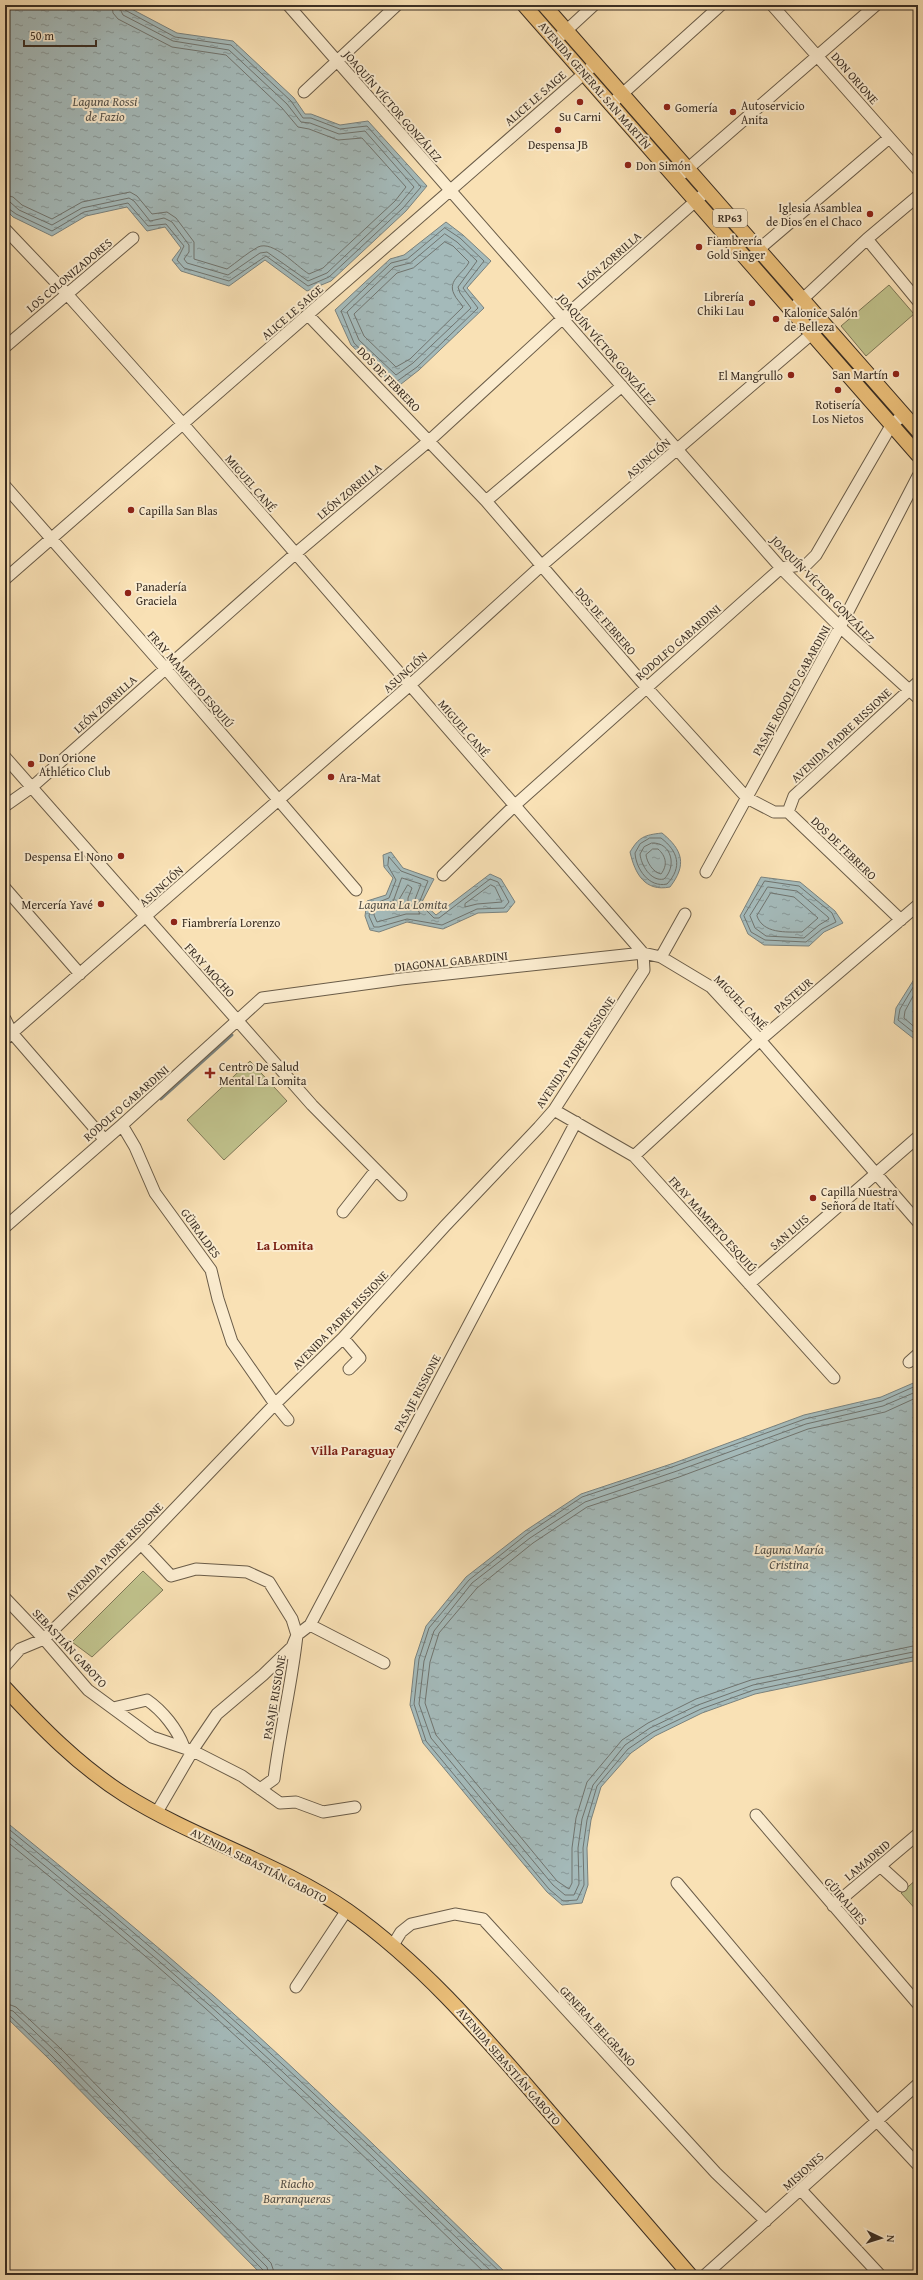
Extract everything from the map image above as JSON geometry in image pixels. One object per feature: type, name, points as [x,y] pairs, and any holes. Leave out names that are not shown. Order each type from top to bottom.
[{"type":"main road","name":"AVENIDA GENERAL SAN MARTÍN","points":[[524,5],[610,105],[682,174],[796,306],[822,325],[918,431]]},
{"type":"main road","name":"AVENIDA GENERAL SAN MARTÍN","points":[[544,5],[621,95],[682,174]]},
{"type":"main road","name":"AVENIDA GENERAL SAN MARTÍN","points":[[702,196],[758,250],[796,306],[812,334],[918,455]]},
{"type":"main road","name":"AVENIDA SEBASTIÁN GABOTO","points":[[5,1688],[37,1722],[97,1775],[124,1794],[157,1812],[313,1889],[347,1910],[393,1945],[462,2011],[690,2275]]},
{"type":"street","name":"JOAQUÍN VÍCTOR GONZÁLEZ","points":[[288,5],[448,190],[563,318],[781,568],[840,627],[901,684],[914,686],[918,698]]},
{"type":"street","points":[[304,92],[336,60],[397,5]]},
{"type":"street","points":[[556,41],[594,5]]},
{"type":"street","points":[[610,105],[721,5]]},
{"type":"street","name":"DON ORIONE","points":[[772,5],[817,54],[918,170]]},
{"type":"street","points":[[682,174],[817,54],[876,5]]},
{"type":"street","name":"ALICE LE SAIGE","points":[[5,579],[308,315],[448,190],[595,64]]},
{"type":"street","points":[[758,250],[889,138]]},
{"type":"street","name":"LEÓN ZORRILLA","points":[[5,806],[32,787],[295,554],[430,440],[563,318],[702,196]]},
{"type":"street","points":[[796,306],[867,239],[918,196]]},
{"type":"street","name":"MIGUEL CANÉ","points":[[5,229],[66,294],[183,424],[643,953],[661,957],[711,988],[760,1040],[918,1222]]},
{"type":"street","name":"LOS COLONIZADORES","points":[[5,347],[133,238]]},
{"type":"street","points":[[867,239],[918,301]]},
{"type":"street","name":"DOS DE FEBRERO","points":[[308,315],[430,440],[486,502],[646,687],[747,798],[774,812],[788,812],[901,920]]},
{"type":"street","name":"ASUNCIÓN","points":[[9,1036],[146,918],[410,685],[541,566],[822,325]]},
{"type":"street","points":[[486,502],[622,386]]},
{"type":"street","points":[[781,568],[807,564],[816,555],[892,424],[904,415]]},
{"type":"street","name":"PASAJE RODOLFO GABARDINI","points":[[706,872],[840,627],[918,476]]},
{"type":"street","name":"FRAY MAMERTO ESQUIÚ","points":[[5,486],[165,668],[356,890]]},
{"type":"street","name":"RODOLFO GABARDINI","points":[[443,875],[514,806],[781,568]]},
{"type":"street","name":"AVENIDA PADRE RISSIONE","points":[[788,812],[794,796],[914,686]]},
{"type":"street","name":"FRAY MOCHO","points":[[5,758],[312,1106],[401,1195]]},
{"type":"street","points":[[5,888],[80,974]]},
{"type":"street","name":"PASTEUR","points":[[634,1156],[760,1040],[918,905]]},
{"type":"street","points":[[661,957],[685,914]]},
{"type":"street","name":"AVENIDA PADRE RISSIONE","points":[[5,1666],[20,1649],[44,1639],[141,1544],[275,1404],[343,1338],[554,1110],[644,970],[643,953]]},
{"type":"street","name":"DIAGONAL GABARDINI","points":[[262,998],[401,979],[643,953]]},
{"type":"street","name":"RODOLFO GABARDINI","points":[[5,1227],[104,1139],[122,1125],[262,998]]},
{"type":"street","points":[[5,1019],[9,1036],[104,1139]]},
{"type":"street","name":"FRAY MAMERTO ESQUIÚ","points":[[554,1110],[634,1156],[834,1378]]},
{"type":"street","name":"PASAJE RISSIONE","points":[[260,1789],[274,1779],[279,1738],[293,1674],[297,1635],[310,1625],[576,1122]]},
{"type":"street","name":"GÜIRALDES","points":[[122,1125],[135,1148],[155,1193],[211,1270],[232,1342],[275,1404],[288,1420]]},
{"type":"street","name":"SAN LUIS","points":[[749,1284],[918,1137]]},
{"type":"street","points":[[343,1212],[376,1170]]},
{"type":"street","points":[[343,1338],[360,1358],[349,1369]]},
{"type":"street","points":[[909,1362],[918,1354]]},
{"type":"street","points":[[141,1544],[171,1576],[196,1569],[247,1572],[269,1582],[292,1619],[297,1635],[287,1651],[217,1714],[189,1749],[157,1812]]},
{"type":"street","name":"SEBASTIÁN GABOTO","points":[[5,1598],[44,1639],[88,1690],[152,1736],[189,1749],[242,1776],[280,1803],[296,1802],[323,1812],[355,1807]]},
{"type":"street","points":[[310,1625],[384,1663]]},
{"type":"street","points":[[113,1708],[146,1700],[156,1706],[189,1749]]},
{"type":"street","name":"GÜIRALDES","points":[[756,1815],[918,2004]]},
{"type":"street","name":"LAMADRID","points":[[833,1906],[918,1834]]},
{"type":"street","points":[[880,1866],[902,1886]]},
{"type":"street","points":[[677,1883],[877,2120],[918,2165]]},
{"type":"street","points":[[296,1987],[347,1910]]},
{"type":"street","name":"GENERAL BELGRANO","points":[[393,1945],[401,1932],[411,1924],[455,1914],[483,1919],[716,2173],[766,2221]]},
{"type":"street","name":"MISIONES","points":[[705,2275],[802,2190],[918,2084]]},
{"type":"street","points":[[802,2190],[880,2275]]},
{"type":"green space","points":[[889,285],[914,314],[866,356],[841,326]]},
{"type":"green space","points":[[250,1061],[287,1101],[224,1160],[187,1120]]},
{"type":"green space","points":[[143,1571],[163,1590],[92,1657],[72,1642]]},
{"type":"green space","points":[[918,1878],[918,1912],[901,1893]]},
{"type":"water","name":"Laguna Rossi de Fazio","points":[[5,5],[124,5],[177,33],[233,41],[294,98],[305,114],[311,114],[340,125],[368,121],[427,186],[406,211],[331,281],[307,291],[265,260],[229,286],[181,271],[172,260],[181,248],[165,227],[147,231],[127,207],[86,216],[52,236],[13,217],[5,209]]},
{"type":"water","points":[[446,222],[463,235],[491,261],[467,288],[484,308],[419,370],[396,388],[351,345],[335,310],[390,259],[404,255]]},
{"type":"water","points":[[662,833],[669,839],[678,852],[680,865],[679,872],[670,887],[661,888],[654,887],[642,880],[632,860],[630,852],[639,840],[646,836]]},
{"type":"water","name":"Laguna La Lomita","points":[[391,852],[403,868],[434,879],[422,902],[436,915],[490,874],[501,879],[515,902],[507,912],[478,913],[443,929],[407,922],[379,932],[370,930],[365,916],[367,901],[386,895],[393,878],[384,867],[383,855]]},
{"type":"water","points":[[761,877],[800,882],[835,911],[843,923],[824,932],[809,946],[764,945],[748,934],[740,916]]},
{"type":"water","points":[[918,973],[918,1042],[894,1023],[896,1008]]},
{"type":"water","name":"Laguna María Cristina","points":[[918,1381],[918,1660],[755,1694],[702,1713],[655,1736],[631,1753],[601,1787],[591,1820],[587,1848],[588,1885],[582,1903],[562,1905],[547,1892],[423,1743],[410,1705],[415,1659],[426,1626],[466,1577],[525,1531],[581,1494],[674,1463],[804,1415],[881,1397]]},
{"type":"water","name":"Riacho Barranqueras","points":[[5,1821],[162,1951],[252,2030],[508,2275],[262,2275],[5,2016]]},
{"type":"waterway","points":[[161,1099],[232,1035]]},
{"type":"place","name":"Su Carni","points":[[580,102]]},
{"type":"place","name":"Gomería","points":[[667,107]]},
{"type":"place","name":"Autoservicio Anita","points":[[733,112]]},
{"type":"place","name":"Despensa JB","points":[[558,130]]},
{"type":"place","name":"Don Simón","points":[[628,165]]},
{"type":"place","name":"Iglesia Asamblea de Dios en el Chaco","points":[[870,214]]},
{"type":"place","name":"Fiambrería Gold Singer","points":[[699,247]]},
{"type":"place","name":"Librería Chiki Lau","points":[[752,303]]},
{"type":"place","name":"Kalonice Salón de Belleza","points":[[776,319]]},
{"type":"place","name":"San Martín","points":[[896,374]]},
{"type":"place","name":"El Mangrullo","points":[[791,375]]},
{"type":"place","name":"Rotisería Los Nietos","points":[[838,390]]},
{"type":"place","name":"Capilla San Blas","points":[[131,510]]},
{"type":"place","name":"Panadería Graciela","points":[[128,593]]},
{"type":"place","name":"Don Orione Athletico Club","points":[[31,764]]},
{"type":"place","name":"Ara-Mat","points":[[331,777]]},
{"type":"place","name":"Despensa El Nono","points":[[121,856]]},
{"type":"place","name":"Mercería Yavé","points":[[101,904]]},
{"type":"place","name":"Fiambrería Lorenzo","points":[[174,922]]},
{"type":"place","name":"Centro De Salud Mental La Lomita","points":[[210,1073]]},
{"type":"place","name":"Capilla Nuestra Señora de Itatí","points":[[813,1198]]},
{"type":"district","name":"La Lomita","points":[[285,1245]]},
{"type":"district","name":"Villa Paraguay","points":[[353,1450]]}]
